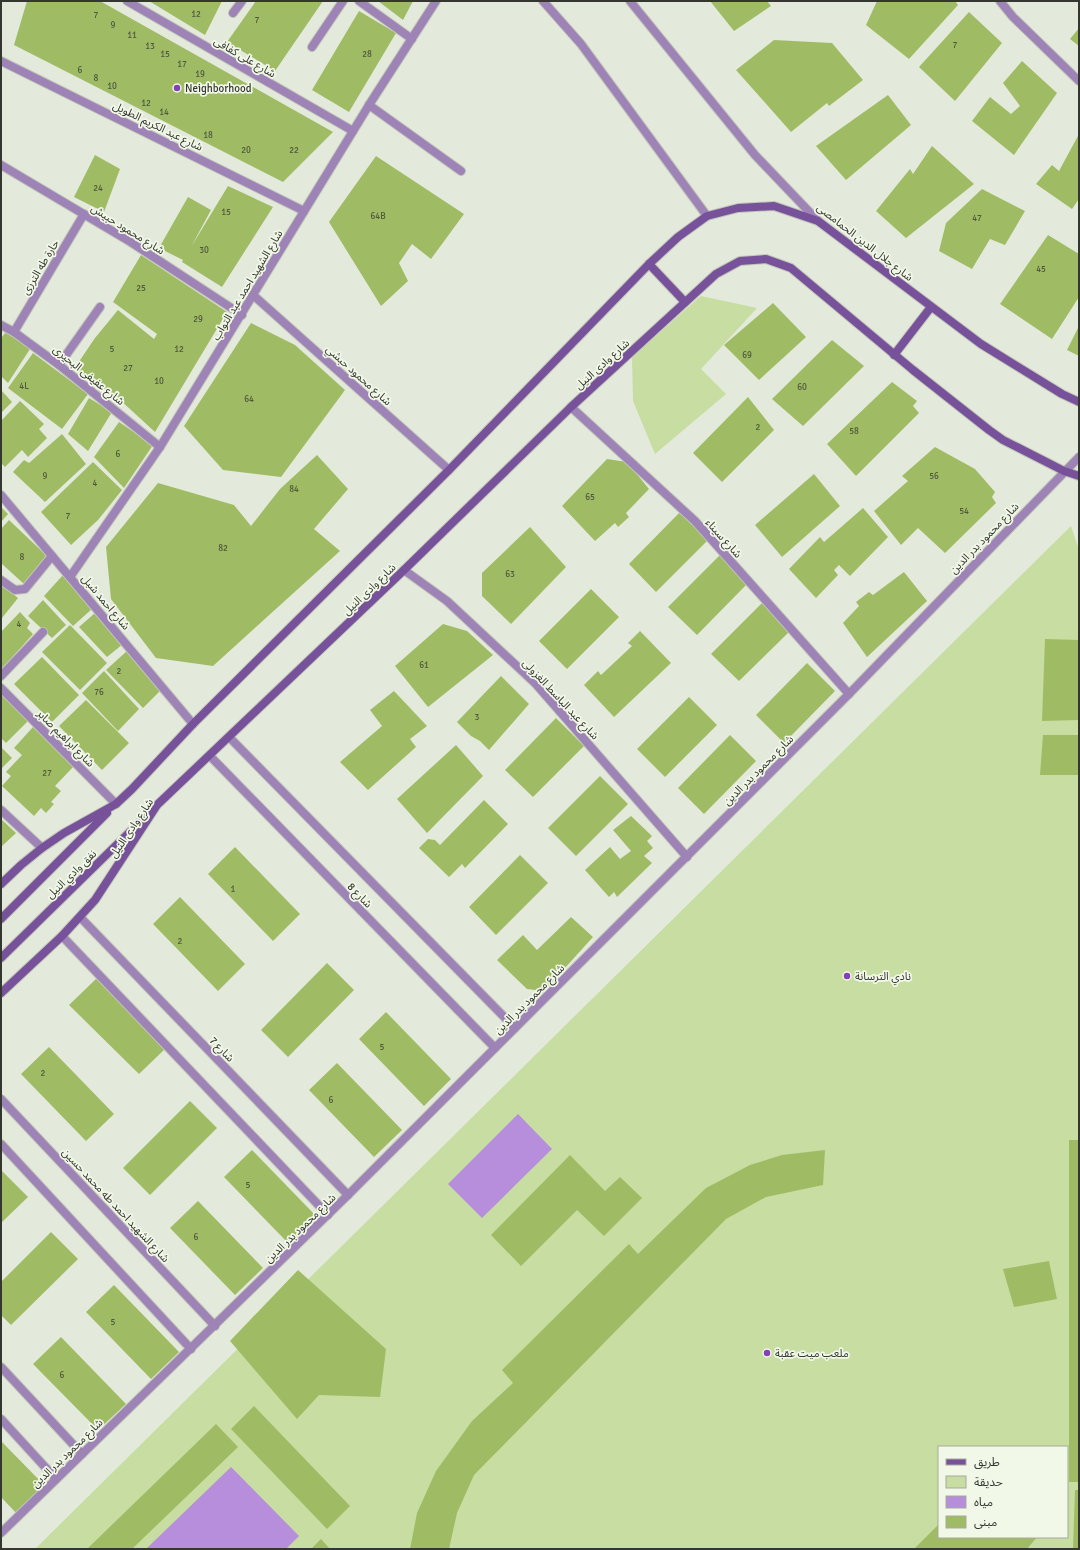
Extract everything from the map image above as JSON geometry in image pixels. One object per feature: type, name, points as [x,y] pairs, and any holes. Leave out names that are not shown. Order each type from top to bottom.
[{"type":"main road","name":"شارع وادى النيل","points":[[1,884],[42,848],[64,833],[116,804],[193,724],[449,470],[649,264],[678,237],[706,216],[738,208],[774,206],[818,221]]},
{"type":"main road","name":"شارع جلال الدين الحمامصى","points":[[818,221],[931,308],[987,348],[1062,394],[1079,402]]},
{"type":"main road","name":"شارع وادى النيل","points":[[1,993],[62,936],[80,917],[109,880],[157,805],[404,570],[571,407],[716,274],[740,261],[766,259],[791,268],[894,355]]},
{"type":"main road","points":[[649,264],[685,302]]},
{"type":"main road","points":[[931,308],[894,355],[950,401],[1003,440],[1064,471],[1079,476]]},
{"type":"main road","name":"نفق وادي النيل","points":[[1,919],[116,804]]},
{"type":"main road","name":"نفق وادي النيل","points":[[1,958],[157,805]]},
{"type":"street","name":"شارع على كفافى","points":[[127,1],[353,131]]},
{"type":"street","points":[[233,13],[242,1]]},
{"type":"street","points":[[312,47],[343,1]]},
{"type":"street","points":[[359,1],[412,39]]},
{"type":"street","name":"شارع الشهيد احمد عبد التواب","points":[[70,576],[160,447],[369,105],[436,1]]},
{"type":"street","points":[[543,1],[581,44],[706,216]]},
{"type":"street","name":"شارع جلال الدين الحمامصى","points":[[630,1],[755,155],[818,221]]},
{"type":"street","points":[[1000,1],[1014,18],[1079,81]]},
{"type":"street","name":"شارع عبد الكريم الطويل","points":[[1,60],[304,211]]},
{"type":"street","points":[[369,105],[461,171]]},
{"type":"street","name":"شارع محمود حبيش","points":[[1,164],[129,241],[242,315]]},
{"type":"street","name":"حارة طه الترزى","points":[[14,332],[84,214]]},
{"type":"street","name":"شارع محمود حبشي","points":[[253,295],[449,470]]},
{"type":"street","points":[[59,365],[100,307]]},
{"type":"street","name":"شارع عفيفى البحيرى","points":[[1,325],[14,332],[59,365],[160,447]]},
{"type":"street","name":"شارع سيناء","points":[[571,407],[695,522],[849,694]]},
{"type":"street","name":"شارع محمود بدر الدين","points":[[1,1533],[348,1196],[849,694],[1079,457]]},
{"type":"street","name":"شارع احمد شبل","points":[[1,495],[193,724]]},
{"type":"street","points":[[1,580],[16,590],[25,589],[52,556]]},
{"type":"street","name":"شارع عبد الباسط الغزولى","points":[[404,570],[447,601],[535,683],[687,857]]},
{"type":"street","points":[[1,676],[43,632]]},
{"type":"street","name":"شارع ابراهيم صابر","points":[[1,688],[116,804]]},
{"type":"street","name":"شارع 8","points":[[229,738],[515,1028]]},
{"type":"street","name":"شارع 8","points":[[210,756],[495,1048]]},
{"type":"street","points":[[1,810],[42,848]]},
{"type":"street","name":"شارع 7","points":[[80,917],[348,1196]]},
{"type":"street","points":[[62,936],[328,1215]]},
{"type":"street","name":"شارع الشهيد احمد طه محمد حسين","points":[[1,1099],[215,1326]]},
{"type":"street","points":[[1,1144],[191,1349]]},
{"type":"street","points":[[1,1367],[82,1454]]},
{"type":"street","points":[[1,1419],[56,1479]]},
{"type":"green space","points":[[701,296],[757,308],[701,369],[726,394],[655,454],[633,401],[632,357]]},
{"type":"green space","name":"نادي الترسانة","points":[[1071,526],[1079,550],[1079,1549],[35,1549]]},
{"type":"water","points":[[518,1114],[552,1149],[482,1218],[448,1184]]},
{"type":"water","points":[[231,1467],[299,1536],[286,1549],[146,1549]]},
{"type":"building","name":"Neighborhood","points":[[27,1],[100,1],[333,132],[283,182],[14,45]]},
{"type":"building","points":[[149,1],[222,1],[205,35]]},
{"type":"building","points":[[256,1],[323,1],[275,71],[227,42]]},
{"type":"building","points":[[378,1],[413,1],[403,20]]},
{"type":"building","points":[[710,1],[767,1],[771,6],[734,31]]},
{"type":"building","points":[[877,1],[955,1],[958,5],[909,59],[866,25]]},
{"type":"building","points":[[359,11],[396,33],[349,112],[312,90]]},
{"type":"building","points":[[969,12],[1002,43],[955,101],[919,67]]},
{"type":"building","points":[[1079,28],[1079,46],[1070,39]]},
{"type":"building","points":[[774,40],[832,43],[863,80],[829,106],[827,103],[791,132],[736,70]]},
{"type":"building","points":[[1022,61],[1057,93],[1014,155],[972,121],[990,97],[1011,114],[1020,106],[1003,83]]},
{"type":"building","points":[[888,95],[911,125],[846,180],[816,146]]},
{"type":"building","points":[[1079,134],[1079,199],[1072,209],[1036,184],[1052,165],[1059,171]]},
{"type":"building","points":[[932,146],[974,184],[906,238],[876,211],[910,169],[913,174]]},
{"type":"building","points":[[95,155],[120,169],[104,212],[74,197]]},
{"type":"building","points":[[376,156],[464,214],[431,259],[412,244],[399,263],[408,281],[381,306],[329,222]]},
{"type":"building","points":[[228,186],[273,207],[222,287],[182,262],[183,260],[159,248],[188,197],[211,210],[191,247]]},
{"type":"building","points":[[982,189],[1025,211],[1005,245],[990,239],[972,269],[939,251],[946,223]]},
{"type":"building","points":[[1048,235],[1079,254],[1079,297],[1052,339],[1000,304]]},
{"type":"building","points":[[141,255],[227,312],[155,432],[119,399],[74,369],[95,338],[118,310],[154,339],[157,334],[113,302]]},
{"type":"building","points":[[773,303],[806,337],[759,380],[724,345]]},
{"type":"building","points":[[251,323],[295,345],[345,390],[281,477],[223,470],[184,426]]},
{"type":"building","points":[[1078,328],[1079,329],[1079,356],[1067,350]]},
{"type":"building","points":[[6,332],[30,349],[8,383],[1,376],[1,338]]},
{"type":"building","points":[[832,340],[864,366],[803,426],[772,399]]},
{"type":"building","points":[[33,353],[88,394],[62,429],[8,388]]},
{"type":"building","points":[[892,382],[917,401],[913,406],[919,413],[856,476],[827,444]]},
{"type":"building","points":[[1,390],[12,402],[1,413]]},
{"type":"building","points":[[748,397],[774,430],[722,482],[693,453]]},
{"type":"building","points":[[89,398],[112,412],[88,451],[68,434]]},
{"type":"building","points":[[20,401],[44,424],[39,429],[47,438],[28,457],[22,450],[5,467],[1,463],[1,421]]},
{"type":"building","points":[[119,422],[153,445],[124,488],[94,457]]},
{"type":"building","points":[[62,434],[86,464],[45,502],[13,472],[24,460],[29,463]]},
{"type":"building","points":[[935,447],[975,469],[995,492],[992,497],[996,503],[945,553],[918,528],[901,545],[874,511],[908,481],[902,476]]},
{"type":"building","points":[[317,455],[348,489],[314,529],[340,551],[213,666],[156,658],[111,599],[106,547],[158,483],[234,505],[251,526],[280,489]]},
{"type":"building","points":[[607,459],[627,462],[649,489],[626,513],[629,517],[618,527],[615,523],[595,541],[562,506]]},
{"type":"building","points":[[93,462],[122,490],[98,520],[71,545],[41,512]]},
{"type":"building","points":[[814,474],[840,506],[782,557],[755,525]]},
{"type":"building","points":[[1,507],[8,514],[1,522]]},
{"type":"building","points":[[863,508],[888,537],[850,576],[839,565],[834,570],[838,575],[816,598],[789,569],[820,537],[824,542]]},
{"type":"building","points":[[680,512],[708,540],[656,592],[629,564]]},
{"type":"building","points":[[9,520],[48,557],[24,584],[1,563],[1,529]]},
{"type":"building","points":[[530,527],[566,567],[511,624],[482,596],[482,573]]},
{"type":"building","points":[[720,555],[748,583],[697,635],[668,607]]},
{"type":"building","points":[[904,572],[927,601],[867,657],[843,623],[859,606],[856,602],[869,592],[873,595]]},
{"type":"building","points":[[63,575],[93,608],[73,626],[44,596]]},
{"type":"building","points":[[1,584],[18,598],[2,618],[1,618]]},
{"type":"building","points":[[591,589],[619,617],[567,669],[539,641]]},
{"type":"building","points":[[43,600],[66,625],[52,638],[28,616]]},
{"type":"building","points":[[763,602],[791,630],[739,681],[711,654]]},
{"type":"building","points":[[20,612],[30,623],[27,628],[33,634],[1,670],[1,632]]},
{"type":"building","points":[[95,613],[123,644],[107,657],[79,627]]},
{"type":"building","points":[[443,624],[467,631],[493,655],[428,707],[395,666]]},
{"type":"building","points":[[70,625],[107,663],[80,690],[42,652]]},
{"type":"building","points":[[640,631],[671,663],[614,717],[584,685],[598,671],[601,675],[632,646],[628,643]]},
{"type":"building","points":[[1045,639],[1079,640],[1079,720],[1042,721]]},
{"type":"building","points":[[128,650],[160,691],[143,708],[106,670]]},
{"type":"building","points":[[42,657],[79,695],[52,722],[14,684]]},
{"type":"building","points":[[807,663],[835,691],[784,743],[756,715]]},
{"type":"building","points":[[104,671],[139,709],[118,731],[82,693]]},
{"type":"building","points":[[501,676],[529,704],[489,750],[480,741],[471,736],[457,722]]},
{"type":"building","points":[[1,691],[30,719],[6,743],[1,738]]},
{"type":"building","points":[[394,691],[427,726],[410,739],[416,747],[368,790],[340,762],[382,726],[370,710]]},
{"type":"building","points":[[689,697],[717,725],[665,777],[637,749]]},
{"type":"building","points":[[86,700],[129,743],[102,770],[59,726]]},
{"type":"building","points":[[556,718],[584,746],[533,797],[505,770]]},
{"type":"building","points":[[33,727],[74,766],[55,786],[61,791],[51,802],[54,804],[46,813],[41,808],[34,816],[2,786],[11,776],[6,772],[22,755],[14,748]]},
{"type":"building","points":[[730,735],[756,761],[704,814],[678,788]]},
{"type":"building","points":[[1043,735],[1079,735],[1079,775],[1040,775]]},
{"type":"building","points":[[456,745],[483,776],[427,833],[397,799]]},
{"type":"building","points":[[1,747],[12,758],[1,769]]},
{"type":"building","points":[[600,776],[628,804],[576,856],[548,828]]},
{"type":"building","points":[[484,800],[508,824],[465,868],[462,864],[449,877],[419,848],[428,839],[435,840],[440,845]]},
{"type":"building","points":[[631,816],[652,836],[647,841],[653,848],[644,856],[652,863],[617,897],[614,892],[609,897],[585,870],[610,847],[620,859],[631,851],[613,830]]},
{"type":"building","points":[[1,819],[16,833],[1,847]]},
{"type":"building","points":[[235,847],[300,914],[273,941],[208,874]]},
{"type":"building","points":[[520,855],[548,883],[496,935],[469,907]]},
{"type":"building","points":[[180,897],[245,964],[218,991],[153,924]]},
{"type":"building","points":[[571,917],[593,937],[544,991],[527,989],[497,960],[523,935],[537,950]]},
{"type":"building","points":[[327,963],[354,990],[288,1057],[261,1030]]},
{"type":"building","points":[[97,978],[166,1048],[139,1074],[69,1005]]},
{"type":"building","points":[[386,1012],[451,1079],[424,1106],[359,1039]]},
{"type":"building","points":[[49,1047],[114,1114],[86,1141],[21,1074]]},
{"type":"building","points":[[337,1063],[402,1130],[374,1157],[309,1090]]},
{"type":"building","points":[[190,1101],[217,1128],[150,1195],[123,1168]]},
{"type":"building","points":[[1069,1140],[1079,1140],[1079,1482],[1069,1482]]},
{"type":"building","points":[[252,1150],[317,1217],[289,1244],[224,1177]]},
{"type":"building","points":[[825,1150],[823,1185],[766,1197],[726,1219],[474,1475],[457,1513],[449,1549],[410,1549],[417,1513],[436,1471],[472,1421],[513,1383],[502,1370],[629,1244],[638,1254],[706,1188],[750,1165],[782,1155]]},
{"type":"building","points":[[570,1155],[605,1191],[620,1177],[642,1198],[604,1236],[577,1210],[521,1266],[491,1235]]},
{"type":"building","points":[[1,1170],[28,1197],[1,1223]]},
{"type":"building","points":[[198,1201],[263,1268],[235,1295],[170,1228]]},
{"type":"building","points":[[51,1232],[78,1259],[11,1325],[1,1315],[1,1282]]},
{"type":"building","points":[[1049,1261],[1057,1299],[1014,1307],[1003,1269]]},
{"type":"building","points":[[298,1270],[386,1349],[380,1397],[319,1395],[297,1419],[230,1341]]},
{"type":"building","points":[[114,1285],[179,1352],[151,1379],[86,1312]]},
{"type":"building","points":[[61,1337],[126,1404],[98,1430],[33,1364]]},
{"type":"building","points":[[254,1406],[350,1506],[327,1529],[231,1429]]},
{"type":"building","points":[[216,1424],[238,1447],[132,1549],[87,1549]]},
{"type":"building","points":[[1,1441],[45,1486],[17,1514],[1,1497]]},
{"type":"building","points":[[1075,1490],[1079,1490],[1079,1549],[1073,1549]]},
{"type":"building","points":[[938,1525],[938,1538],[1036,1538],[1027,1549],[914,1549]]},
{"type":"building","points":[[321,1539],[330,1549],[311,1549]]},
{"type":"place","name":"Neighborhood","points":[[177,88]]},
{"type":"place","name":"نادي الترسانة","points":[[847,976]]},
{"type":"place","name":"ملعب ميت عقبة","points":[[767,1353]]}]
